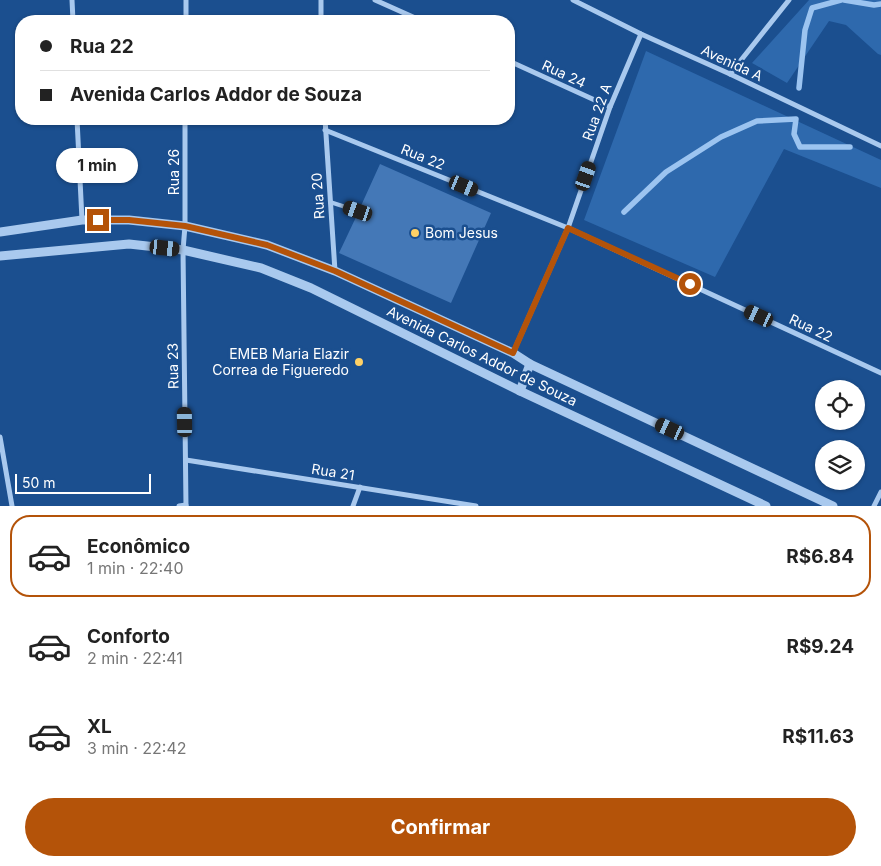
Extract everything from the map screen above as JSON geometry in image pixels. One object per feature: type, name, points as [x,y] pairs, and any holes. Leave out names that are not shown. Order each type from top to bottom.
[{"type":"street","points":[[72,0],[73,15]]},
{"type":"street","points":[[186,0],[186,15]]},
{"type":"street","points":[[321,0],[321,15]]},
{"type":"street","points":[[375,0],[409,15]]},
{"type":"street","name":"Avenida A","points":[[573,0],[640,34],[730,74],[881,146]]},
{"type":"street","points":[[730,74],[789,0]]},
{"type":"street","name":"Rua 22 A","points":[[568,228],[610,107],[640,34]]},
{"type":"street","name":"Rua 24","points":[[515,64],[610,107]]},
{"type":"street","points":[[77,125],[82,220]]},
{"type":"street","name":"Rua 26","points":[[185,226],[186,125]]},
{"type":"street","name":"Rua 20","points":[[325,125],[335,271]]},
{"type":"street","name":"Rua 22","points":[[325,130],[568,228],[881,373]]},
{"type":"street","name":"Avenida Carlos Addor de Souza","points":[[0,231],[82,220],[129,220],[185,226],[267,245],[335,271],[513,353],[530,364],[833,506]]},
{"type":"street","name":"Rua 23","points":[[185,226],[183,250],[186,505]]},
{"type":"street","points":[[513,353],[568,228]]},
{"type":"street","name":"Avenida Carlos Addor de Souza","points":[[0,256],[129,244],[183,250],[261,268],[311,288],[520,391],[766,506]]},
{"type":"street","points":[[520,391],[530,364]]},
{"type":"street","points":[[0,438],[12,506]]},
{"type":"street","name":"Rua 21","points":[[186,460],[476,506]]},
{"type":"street","points":[[353,506],[360,487]]},
{"type":"street","points":[[874,506],[881,492]]},
{"type":"street","points":[[178,506],[186,505]]},
{"type":"lane","points":[[330,202],[358,211]]},
{"type":"shaded area","points":[[809,0],[881,0],[881,55],[846,25],[829,21],[787,83],[752,63]]},
{"type":"shaded area","points":[[646,51],[881,160],[881,188],[784,149],[715,277],[584,220]]},
{"type":"building","name":"Bom Jesus","points":[[380,164],[491,213],[451,303],[339,253],[357,215],[361,213],[362,210],[360,208]]},
{"type":"waterway","points":[[799,88],[805,30],[812,8],[841,0]]},
{"type":"waterway","points":[[844,0],[874,5],[881,4]]},
{"type":"waterway","points":[[624,212],[666,172],[721,137],[757,121],[796,119],[794,134],[800,147],[850,147]]},
{"type":"place","name":"Bom Jesus","points":[[415,233]]},
{"type":"place","name":"EMEB Maria Elazir Correa de Figueredo","points":[[359,362]]},
{"type":"route","points":[[98,220],[129,220],[185,226],[267,245],[335,271],[513,353],[568,228],[690,284]]}]
